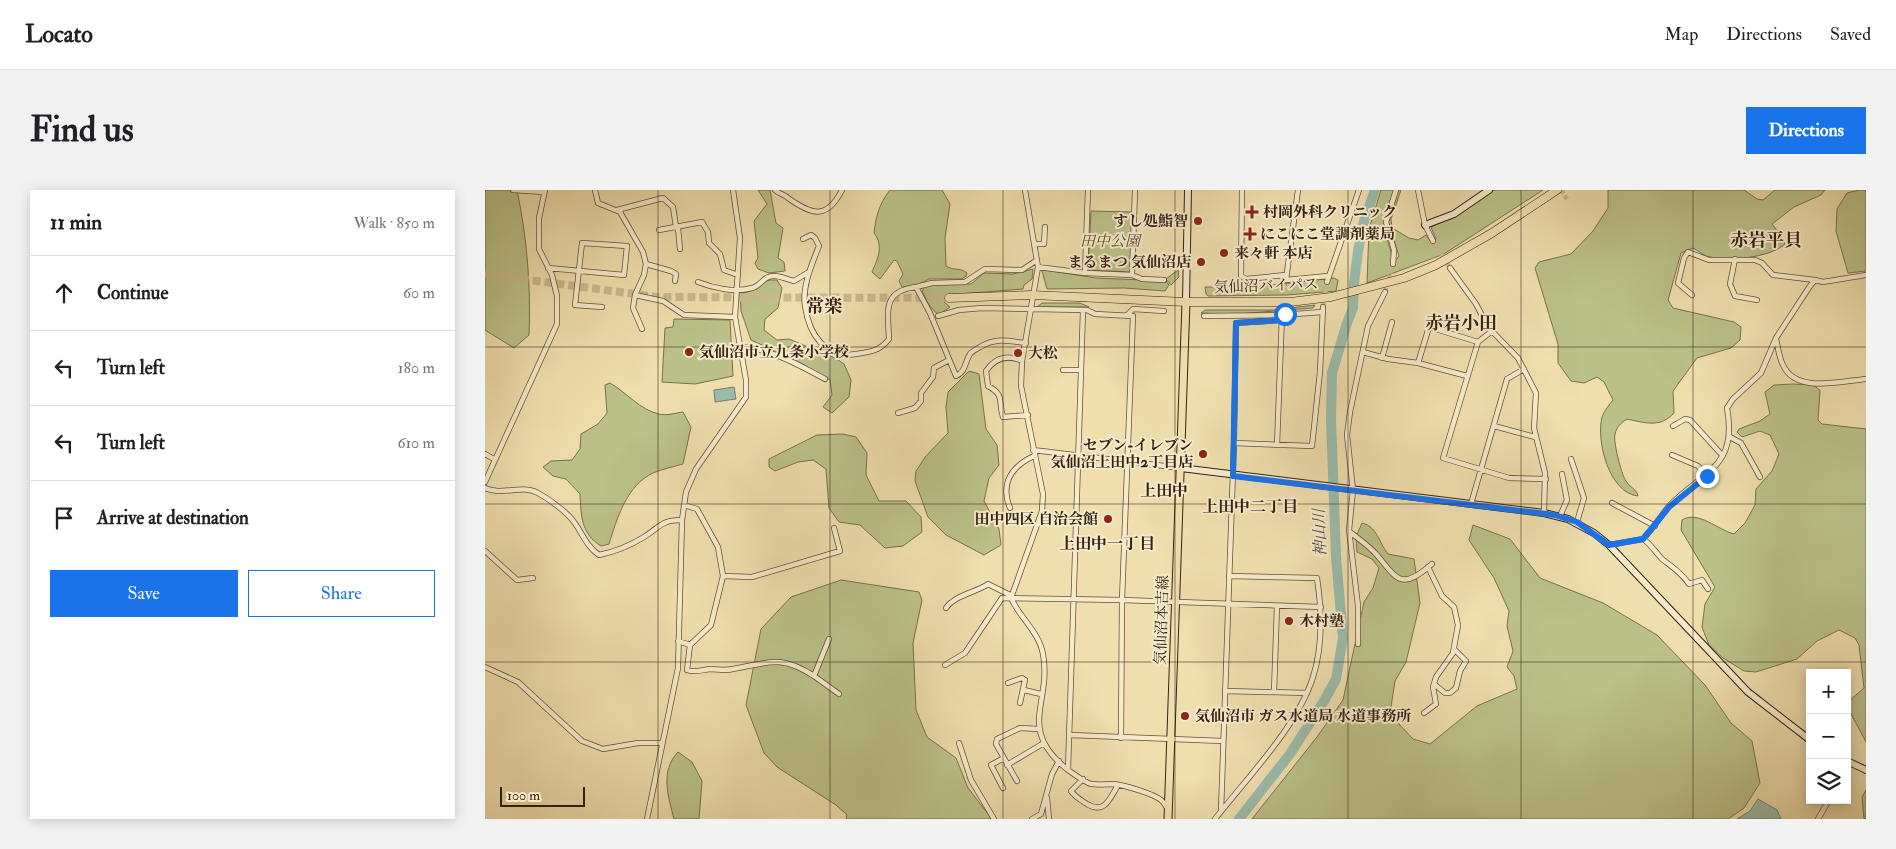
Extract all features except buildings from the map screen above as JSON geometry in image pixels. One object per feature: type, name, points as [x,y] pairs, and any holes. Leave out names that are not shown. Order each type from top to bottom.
[{"type":"highway","name":"気仙沼バイパス","points":[[949,298],[1032,295],[1186,302],[1290,302],[1331,297],[1405,278],[1464,251],[1557,190]]},
{"type":"main road","name":"気仙沼本吉線","points":[[1168,819],[1186,302]]},
{"type":"street","points":[[485,482],[557,324],[557,296],[552,275],[539,249],[539,218],[544,191],[513,190]]},
{"type":"street","points":[[595,190],[598,203],[617,210],[663,198],[673,207],[676,226],[679,228],[680,249]]},
{"type":"street","points":[[647,819],[661,743],[674,692],[678,641],[682,520],[686,492],[696,469],[746,397],[735,317],[740,238],[733,190]]},
{"type":"street","points":[[775,190],[804,209],[818,211],[828,210],[835,204],[842,190]]},
{"type":"street","points":[[1011,597],[1042,511],[1043,494],[1021,386],[1022,361],[1038,267],[1036,244],[1025,190]]},
{"type":"street","points":[[1085,273],[1088,190]]},
{"type":"street","points":[[1132,275],[1135,190]]},
{"type":"street","points":[[1186,302],[1188,190]]},
{"type":"street","points":[[1242,190],[1241,276],[1246,279],[1285,275]]},
{"type":"street","points":[[1299,190],[1285,275],[1287,281],[1328,276]]},
{"type":"street","points":[[1327,282],[1359,190]]},
{"type":"street","points":[[1393,264],[1394,250],[1386,222],[1396,190]]},
{"type":"street","points":[[1418,190],[1425,225],[1433,241]]},
{"type":"street","points":[[1425,225],[1454,214],[1489,190]]},
{"type":"street","points":[[617,210],[637,240],[646,264],[644,275],[635,295],[633,308],[642,329]]},
{"type":"street","points":[[659,230],[702,222],[708,232],[709,243],[720,254],[724,270],[738,275]]},
{"type":"street","points":[[1036,244],[1044,244],[1045,227]]},
{"type":"street","points":[[803,239],[811,235],[819,246],[809,272],[805,305],[816,337],[829,352],[845,356],[878,350],[885,344],[889,338],[888,308],[893,295],[903,289],[916,288],[932,282],[965,282],[985,269],[1022,270],[1037,260]]},
{"type":"street","points":[[547,268],[578,271],[624,276],[627,246],[582,243],[578,271],[575,305],[602,307]]},
{"type":"street","points":[[1692,295],[1678,283],[1684,258],[1688,252],[1709,260],[1735,259],[1762,263],[1773,275],[1823,282],[1866,275]]},
{"type":"street","points":[[1735,259],[1730,284],[1735,296],[1757,300]]},
{"type":"street","points":[[646,264],[677,274],[675,282]]},
{"type":"street","points":[[1038,267],[1085,273],[1132,275],[1141,279],[1164,280]]},
{"type":"street","points":[[1450,268],[1476,304],[1491,331],[1514,353],[1536,392],[1535,437],[1546,480],[1544,513]]},
{"type":"street","points":[[697,282],[706,286],[737,289],[753,288],[766,278],[777,275],[794,281],[809,272]]},
{"type":"street","points":[[1643,539],[1669,507],[1707,476],[1715,467],[1730,437],[1727,408],[1733,399],[1761,373],[1776,338],[1815,280]]},
{"type":"street","points":[[916,288],[930,313],[956,376],[965,367],[971,353],[991,340],[1001,339],[1025,343]]},
{"type":"street","points":[[1358,644],[1357,606],[1350,532],[1351,490],[1347,436],[1350,412],[1368,326],[1385,292]]},
{"type":"street","points":[[635,295],[663,301],[684,315],[735,317]]},
{"type":"street","points":[[938,316],[959,310],[982,308],[1083,310],[1095,314],[1133,316],[1122,600],[1121,738]]},
{"type":"street","points":[[1126,316],[1133,309],[1164,311]]},
{"type":"street","points":[[1068,770],[1083,310]]},
{"type":"street","points":[[1204,316],[1282,315],[1323,310],[1320,372],[1312,446],[1234,443]]},
{"type":"street","points":[[1277,445],[1282,315]]},
{"type":"street","points":[[1221,811],[1233,476],[1236,323],[1282,320]]},
{"type":"street","points":[[1382,358],[1392,322]]},
{"type":"street","points":[[1418,363],[1429,327],[1478,342]]},
{"type":"street","points":[[1491,331],[1478,342],[1443,458],[1509,478],[1546,480]]},
{"type":"street","points":[[1776,338],[1783,366],[1794,380],[1812,384],[1866,379]]},
{"type":"street","points":[[740,347],[755,347],[803,366],[825,379]]},
{"type":"street","points":[[1363,352],[1382,358],[1418,363],[1467,376]]},
{"type":"street","points":[[1022,361],[1013,357],[1005,357],[991,364],[986,371],[988,386],[997,391],[1001,396],[1000,407],[1003,417],[1028,415]]},
{"type":"street","points":[[898,413],[915,408],[921,401],[921,393],[933,377],[934,368],[949,360]]},
{"type":"street","points":[[1471,504],[1507,379],[1524,369]]},
{"type":"street","points":[[1063,370],[1081,370]]},
{"type":"street","points":[[1673,426],[1685,419],[1690,420],[1721,456]]},
{"type":"street","points":[[1493,426],[1535,437]]},
{"type":"street","points":[[1730,437],[1741,444],[1760,478]]},
{"type":"street","points":[[1033,450],[1544,513],[1577,522],[1609,545],[1748,692],[1806,737]]},
{"type":"street","points":[[485,454],[495,459]]},
{"type":"street","points":[[1672,455],[1698,466],[1707,476]]},
{"type":"street","points":[[1010,508],[1006,488],[1009,476],[1023,461],[1034,456]]},
{"type":"street","points":[[1571,459],[1584,498],[1577,522]]},
{"type":"street","points":[[1560,516],[1567,500],[1562,474]]},
{"type":"street","points":[[485,488],[506,492],[526,489],[537,493],[572,519],[590,548],[599,555],[608,553],[644,536],[668,520],[682,520]]},
{"type":"street","points":[[1612,503],[1655,526]]},
{"type":"street","points":[[684,505],[697,509],[712,533],[718,547],[723,576],[711,625],[690,645],[687,670],[693,672],[709,669],[730,670],[770,661],[787,663],[801,668],[839,694]]},
{"type":"street","points":[[723,576],[752,577],[841,552],[834,528]]},
{"type":"street","points":[[1350,532],[1376,554],[1391,575],[1398,578],[1413,578],[1430,565],[1442,596],[1454,607],[1457,616],[1453,653],[1440,669],[1434,684],[1433,694],[1436,704],[1424,713]]},
{"type":"street","points":[[1609,545],[1643,539],[1649,542],[1663,560],[1674,566],[1689,584],[1702,580],[1708,589]]},
{"type":"street","points":[[485,551],[517,580],[533,578]]},
{"type":"street","points":[[1215,819],[1290,723],[1314,677],[1319,646],[1321,607],[1317,578],[1229,576]]},
{"type":"street","points":[[946,608],[952,601],[976,592],[988,584],[1011,597],[1039,640],[1043,654],[1044,671],[1039,729],[1044,743],[1068,770],[1090,784],[1118,785],[1162,800],[1168,810]]},
{"type":"street","points":[[945,665],[965,653],[1002,598],[1321,607]]},
{"type":"street","points":[[1274,692],[1277,606]]},
{"type":"street","points":[[814,676],[829,639]]},
{"type":"street","points":[[678,641],[690,645]]},
{"type":"street","points":[[1434,684],[1445,693],[1451,693],[1456,688],[1460,671],[1466,660],[1454,649]]},
{"type":"street","points":[[485,667],[518,682],[582,740],[603,749],[638,743],[661,743]]},
{"type":"street","points":[[1008,683],[1022,678],[1025,680],[1020,703]]},
{"type":"street","points":[[1024,690],[1041,694]]},
{"type":"street","points":[[1225,691],[1307,693]]},
{"type":"street","points":[[1017,781],[996,744],[997,739],[1020,728],[1039,729]]},
{"type":"street","points":[[1070,735],[1223,741]]},
{"type":"street","points":[[959,743],[971,780],[995,819]]},
{"type":"street","points":[[1007,765],[1044,743]]},
{"type":"street","points":[[1003,788],[991,765],[1004,758]]},
{"type":"street","points":[[1032,819],[1041,814],[1052,774],[1059,761]]},
{"type":"street","points":[[1851,763],[1866,770]]},
{"type":"street","points":[[1083,779],[1071,791],[1093,808],[1100,809],[1105,806],[1118,785]]},
{"type":"street","points":[[1047,797],[1049,819]]},
{"type":"street","points":[[1818,819],[1827,804]]},
{"type":"green space","points":[[485,190],[517,190],[526,244],[529,280],[529,335],[514,348],[485,330]]},
{"type":"green space","points":[[758,190],[770,190],[776,223],[783,228],[778,258],[784,262],[785,271],[769,273],[758,269],[755,263],[758,258],[754,221],[767,204]]},
{"type":"green space","points":[[890,190],[942,190],[950,204],[945,238],[946,266],[964,271],[967,273],[966,276],[962,279],[929,279],[917,285],[902,287],[899,281],[903,274],[897,261],[894,260],[880,279],[872,272],[879,252],[879,243],[874,233],[876,221],[881,205]]},
{"type":"green space","points":[[1381,190],[1394,190],[1385,217],[1384,229],[1394,262],[1399,256],[1388,221],[1398,190],[1401,190],[1391,219],[1392,228],[1409,238],[1418,240],[1426,235],[1431,242],[1436,239],[1431,227],[1449,219],[1494,190],[1543,190],[1444,254],[1367,283],[1369,229]]},
{"type":"green space","points":[[1608,190],[1744,190],[1757,199],[1763,200],[1775,190],[1825,190],[1821,195],[1794,207],[1772,224],[1785,244],[1769,253],[1747,258],[1725,259],[1706,256],[1693,248],[1681,253],[1668,300],[1673,308],[1734,322],[1741,327],[1740,340],[1731,348],[1697,358],[1673,391],[1674,413],[1669,418],[1658,423],[1627,419],[1618,427],[1615,438],[1620,465],[1626,481],[1638,496],[1628,493],[1619,486],[1612,476],[1603,452],[1601,439],[1602,417],[1613,400],[1604,382],[1597,377],[1584,383],[1571,381],[1558,363],[1558,344],[1535,268],[1539,262],[1571,254],[1593,231],[1608,208]]},
{"type":"green space","points":[[1866,190],[1866,271],[1848,273],[1836,231],[1837,209],[1847,193]]},
{"type":"green space","name":"田中公園","points":[[1091,211],[1132,212],[1131,272],[1088,270]]},
{"type":"green space","points":[[1033,269],[1032,279],[1024,285],[1023,289],[945,295],[943,301],[950,307],[938,315],[929,305],[922,291],[927,284],[971,284],[984,273],[1013,274]]},
{"type":"green space","points":[[1178,270],[1179,277],[1171,285],[1166,279]]},
{"type":"green space","points":[[1042,271],[1096,278],[1166,281],[1169,285],[1165,291],[1124,288],[1047,289]]},
{"type":"green space","points":[[1334,278],[1338,280],[1336,291],[1287,295],[1208,296],[1205,287],[1255,287]]},
{"type":"green space","points":[[777,280],[782,288],[778,308],[765,319],[764,330],[777,340],[789,339],[835,358],[844,364],[851,380],[849,397],[832,413],[823,407],[832,395],[830,380],[801,363],[751,340],[741,311],[740,294],[757,289],[765,281]]},
{"type":"green space","points":[[1042,303],[1080,303],[1089,307],[1037,307]]},
{"type":"green space","points":[[1315,305],[1313,308],[1237,314],[1201,313],[1205,310],[1274,310]]},
{"type":"green space","points":[[674,319],[730,320],[733,376],[695,384],[662,382],[665,328],[673,327]]},
{"type":"green space","points":[[969,371],[979,374],[986,429],[997,445],[999,465],[989,478],[984,501],[999,529],[1001,545],[984,555],[946,535],[928,517],[915,481],[916,471],[926,456],[948,433],[946,407],[948,392]]},
{"type":"green space","points":[[610,383],[639,405],[652,412],[665,415],[683,412],[691,427],[683,464],[653,473],[636,486],[624,503],[609,544],[601,546],[589,536],[583,523],[580,494],[566,479],[553,476],[543,467],[551,461],[572,460],[580,449],[581,434],[598,424],[607,413],[605,385]]},
{"type":"green space","points":[[1774,385],[1813,385],[1820,390],[1818,420],[1822,424],[1866,429],[1866,742],[1851,714],[1851,699],[1864,688],[1859,645],[1855,638],[1839,630],[1817,641],[1797,659],[1756,672],[1744,671],[1723,658],[1709,645],[1702,627],[1705,604],[1715,587],[1681,530],[1682,520],[1695,517],[1734,534],[1745,523],[1755,505],[1756,489],[1772,471],[1779,454],[1770,435],[1760,431],[1742,437],[1737,432],[1739,429],[1760,421],[1770,414],[1765,392]]},
{"type":"green space","points":[[843,434],[856,437],[867,453],[866,475],[879,501],[906,501],[921,517],[922,532],[903,546],[885,548],[860,525],[839,522],[829,508],[826,469],[813,460],[798,462],[775,471],[769,467],[769,459],[817,435]]},
{"type":"green space","points":[[1362,523],[1374,531],[1388,554],[1414,559],[1420,603],[1406,662],[1395,681],[1391,707],[1399,724],[1413,739],[1430,744],[1477,706],[1517,689],[1514,676],[1507,667],[1513,651],[1507,626],[1509,611],[1494,578],[1469,540],[1473,525],[1510,539],[1540,578],[1603,603],[1657,635],[1705,685],[1731,723],[1752,741],[1760,783],[1744,808],[1728,819],[1252,819],[1317,737],[1343,700],[1364,602],[1373,588],[1379,568],[1372,559],[1357,552],[1356,537]]},
{"type":"green space","points":[[841,580],[919,592],[922,600],[913,643],[916,710],[927,737],[956,758],[968,788],[992,819],[846,819],[847,815],[836,805],[777,767],[764,753],[746,705],[761,629],[791,597]]},
{"type":"green space","points":[[678,752],[692,762],[702,781],[699,819],[674,819],[668,793],[667,775],[672,759]]},
{"type":"green space","points":[[1866,790],[1866,819],[1864,819],[1862,797]]},
{"type":"shaded area","points":[[734,387],[736,399],[715,402],[714,390]]},
{"type":"shaded area","points":[[1758,799],[1777,810],[1781,819],[1737,819],[1750,811]]},
{"type":"waterway","name":"神山川","points":[[1239,819],[1290,754],[1336,679],[1343,638],[1336,557],[1331,419],[1332,373],[1353,308],[1358,251],[1364,221],[1375,190]]},
{"type":"tunnel","points":[[1561,190],[1567,199]]},
{"type":"tunnel","points":[[1433,241],[1450,268]]},
{"type":"tunnel","points":[[1385,292],[1393,264]]},
{"type":"tunnel","points":[[485,274],[657,297],[949,298]]},
{"type":"tunnel","points":[[1323,307],[1327,282]]},
{"type":"place","name":"村岡外科クリニック","points":[[1252,212]]},
{"type":"place","name":"すし処鮨智","points":[[1198,221]]},
{"type":"place","name":"にこにこ堂調剤薬局","points":[[1250,234]]},
{"type":"place","name":"来々軒 本店","points":[[1224,253]]},
{"type":"place","name":"まるまつ 気仙沼店","points":[[1201,262]]},
{"type":"place","name":"気仙沼市立九条小学校","points":[[689,352]]},
{"type":"place","name":"大松","points":[[1018,353]]},
{"type":"place","name":"セブン-イレブン 気仙沼上田中2丁目店","points":[[1203,454]]},
{"type":"place","name":"田中四区 自治会館","points":[[1108,519]]},
{"type":"place","name":"木村塾","points":[[1289,621]]},
{"type":"place","name":"気仙沼市 ガス水道局 水道事務所","points":[[1185,716]]},
{"type":"district","name":"赤岩平貝","points":[[1766,240]]},
{"type":"district","name":"常楽","points":[[824,306]]},
{"type":"district","name":"赤岩小田","points":[[1461,323]]},
{"type":"district","name":"上田中","points":[[1164,491]]},
{"type":"district","name":"上田中二丁目","points":[[1250,507]]},
{"type":"district","name":"上田中一丁目","points":[[1107,544]]},
{"type":"route","points":[[1285,314],[1282,315],[1282,320],[1236,323],[1233,476],[1555,515],[1577,522],[1609,545],[1643,539],[1669,507],[1707,476]]}]
